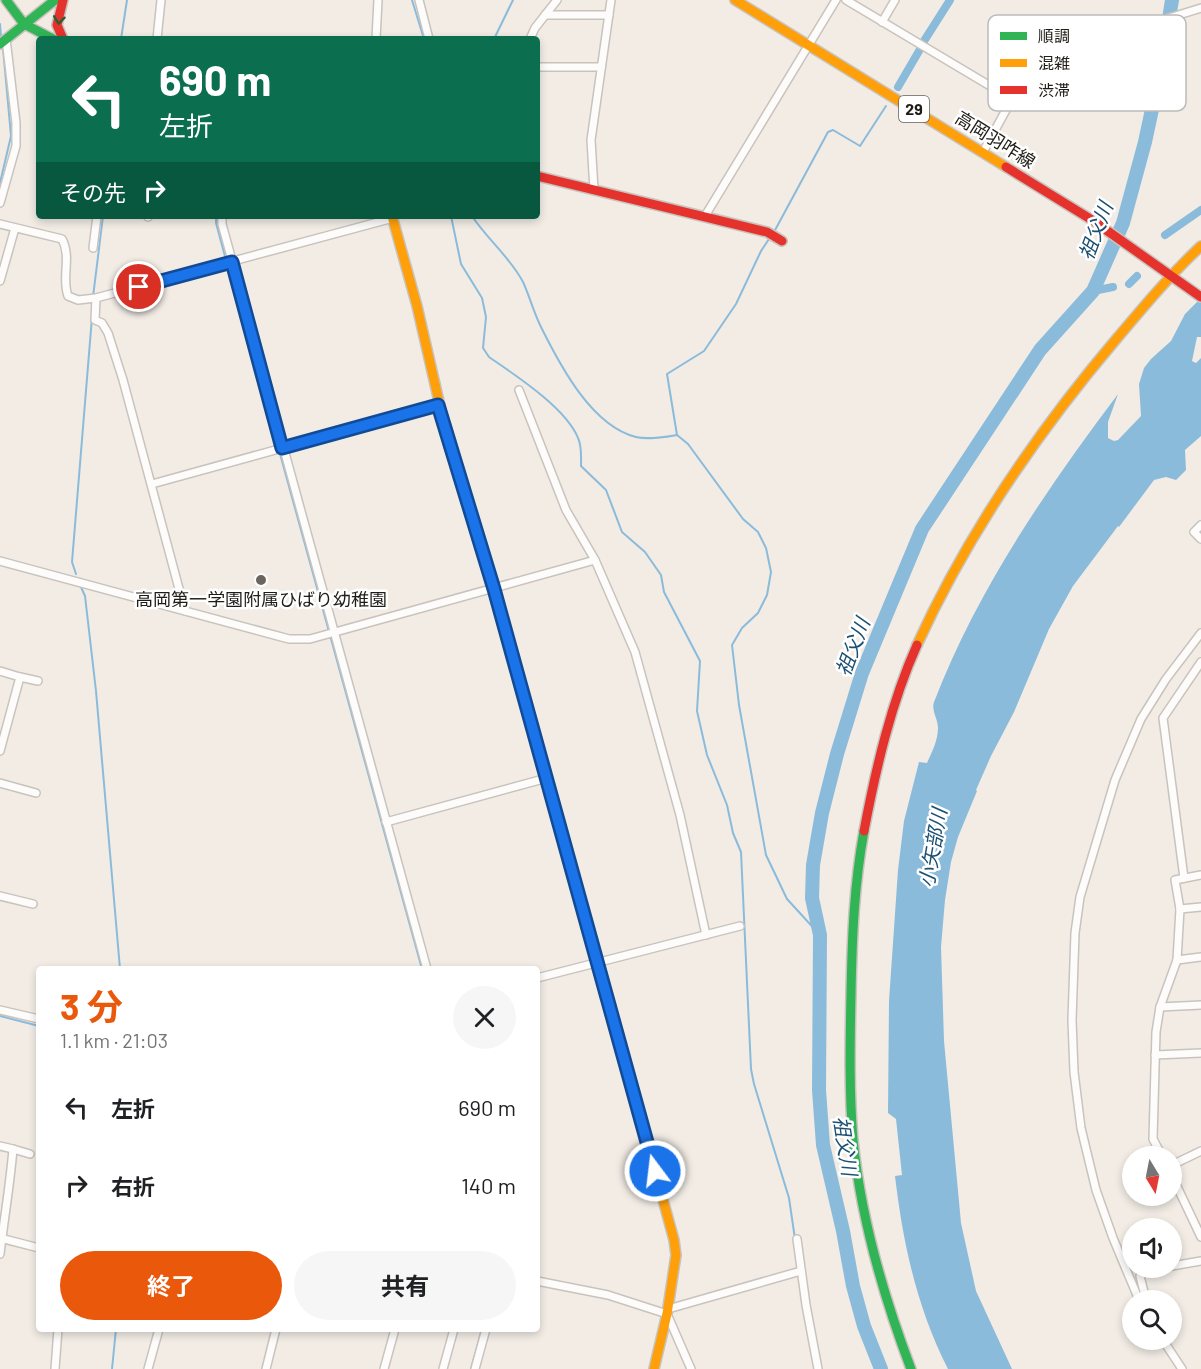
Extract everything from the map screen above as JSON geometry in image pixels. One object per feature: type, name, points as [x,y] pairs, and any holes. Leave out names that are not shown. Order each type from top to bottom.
[{"type":"main road","points":[[6,0],[24,24],[47,36]]},
{"type":"main road","points":[[3,42],[55,0]]},
{"type":"main road","points":[[60,36],[57,32],[57,26],[63,0]]},
{"type":"main road","name":"高岡羽咋線","points":[[735,0],[1092,220],[1201,297]]},
{"type":"main road","points":[[540,177],[705,216],[775,236]]},
{"type":"main road","points":[[393,219],[417,306],[438,405],[494,589],[674,1240],[676,1255],[654,1369]]},
{"type":"main road","points":[[911,1369],[883,1295],[873,1252],[864,1212],[851,1107],[855,890],[871,795],[886,735],[901,685],[923,632],[950,579],[1017,470],[1093,365],[1170,275],[1201,246]]},
{"type":"street","points":[[157,36],[161,0]]},
{"type":"street","points":[[376,36],[378,0]]},
{"type":"street","points":[[418,0],[428,36]]},
{"type":"street","points":[[532,36],[557,0]]},
{"type":"street","points":[[594,190],[591,141],[611,0]]},
{"type":"street","points":[[705,216],[836,0]]},
{"type":"street","points":[[846,0],[988,85]]},
{"type":"street","points":[[882,22],[895,0]]},
{"type":"street","points":[[1174,15],[1201,8]]},
{"type":"street","points":[[545,15],[609,15]]},
{"type":"street","points":[[0,203],[16,146],[16,123],[3,42]]},
{"type":"street","points":[[540,67],[601,67]]},
{"type":"street","points":[[983,152],[1005,111]]},
{"type":"street","points":[[93,248],[97,219]]},
{"type":"street","points":[[222,219],[228,262],[279,449],[426,966]]},
{"type":"street","points":[[0,224],[62,239],[67,250],[64,287],[68,296],[78,300],[92,299],[385,219]]},
{"type":"street","points":[[0,281],[15,228]]},
{"type":"street","points":[[92,299],[95,320],[102,323],[108,333],[152,484],[185,611]]},
{"type":"street","points":[[519,390],[566,510],[595,560],[636,652],[678,805],[706,935]]},
{"type":"street","points":[[152,484],[438,405]]},
{"type":"street","points":[[1201,525],[1194,532],[1201,539]]},
{"type":"street","points":[[0,561],[289,639],[310,639],[595,560]]},
{"type":"street","points":[[1135,1290],[1096,1190],[1081,1128],[1074,1072],[1075,933],[1080,897],[1115,780],[1141,718],[1201,633]]},
{"type":"street","points":[[1184,878],[1163,718],[1201,662]]},
{"type":"street","points":[[0,671],[38,681]]},
{"type":"street","points":[[0,751],[20,676]]},
{"type":"street","points":[[386,822],[547,778]]},
{"type":"street","points":[[0,783],[36,793]]},
{"type":"street","points":[[1157,1146],[1153,1139],[1156,1032],[1160,1007],[1177,960],[1180,909],[1175,880],[1201,875]]},
{"type":"street","points":[[0,896],[33,904]]},
{"type":"street","points":[[1180,909],[1201,907]]},
{"type":"street","points":[[540,977],[740,926]]},
{"type":"street","points":[[1177,960],[1201,957]]},
{"type":"street","points":[[1160,1007],[1201,1005]]},
{"type":"street","points":[[0,1010],[36,1018]]},
{"type":"street","points":[[1155,1055],[1201,1053]]},
{"type":"street","points":[[0,1146],[30,1154]]},
{"type":"street","points":[[0,1254],[13,1149]]},
{"type":"street","points":[[1182,1160],[1201,1151]]},
{"type":"street","points":[[1182,1197],[1201,1237]]},
{"type":"street","points":[[1,1238],[36,1247]]},
{"type":"street","points":[[797,1239],[800,1272],[818,1369]]},
{"type":"street","points":[[1182,1264],[1201,1261]]},
{"type":"street","points":[[540,1282],[608,1295],[667,1311],[800,1272]]},
{"type":"street","points":[[667,1311],[691,1369]]},
{"type":"street","points":[[55,1369],[58,1332]]},
{"type":"street","points":[[148,1369],[158,1332]]},
{"type":"street","points":[[266,1369],[275,1332]]},
{"type":"street","points":[[384,1369],[394,1332]]},
{"type":"street","points":[[443,1369],[453,1332]]},
{"type":"street","points":[[475,1369],[485,1332]]},
{"type":"street","points":[[1170,1350],[1182,1369]]},
{"type":"water","name":"小矢部川","points":[[1201,298],[1201,337],[1197,337],[1192,361],[1196,363],[1201,358],[1201,436],[1185,450],[1186,470],[1176,480],[1166,477],[1154,480],[1073,586],[1049,629],[1014,712],[991,756],[958,837],[951,862],[941,947],[944,1041],[961,1223],[976,1291],[1012,1369],[948,1369],[928,1323],[907,1251],[895,1176],[902,1175],[896,1119],[888,1113],[889,1001],[898,870],[904,821],[919,762],[927,763],[937,737],[934,702],[951,661],[992,581],[1039,504],[1118,394],[1108,422],[1108,438],[1118,440],[1141,416],[1139,384],[1144,368],[1171,341],[1185,314]]},
{"type":"waterway","points":[[121,36],[127,0]]},
{"type":"waterway","points":[[412,0],[423,36]]},
{"type":"waterway","points":[[495,36],[513,0]]},
{"type":"waterway","points":[[924,41],[950,0]]},
{"type":"waterway","name":"祖父川","points":[[1170,15],[1172,0]]},
{"type":"waterway","points":[[0,24],[1,36]]},
{"type":"waterway","points":[[0,183],[11,136],[3,48]]},
{"type":"waterway","points":[[898,87],[919,51]]},
{"type":"waterway","points":[[774,232],[828,132],[833,130],[860,146],[886,106]]},
{"type":"waterway","name":"祖父川","points":[[881,1369],[864,1326],[853,1286],[823,1145],[819,1090],[820,935],[812,898],[813,865],[822,813],[862,673],[922,529],[1040,350],[1093,291],[1123,223],[1152,111]]},
{"type":"waterway","points":[[1165,235],[1201,210]]},
{"type":"waterway","points":[[93,297],[103,219]]},
{"type":"waterway","points":[[216,219],[226,260]]},
{"type":"waterway","points":[[452,219],[461,264],[482,298],[486,317],[483,348],[489,357],[551,404],[572,427],[580,444],[581,466],[606,490],[622,532],[645,552],[661,575],[664,592],[700,661],[697,711],[707,755],[727,805],[733,833],[741,852],[751,1069],[789,1198],[795,1239]]},
{"type":"waterway","points":[[474,219],[518,273],[539,323],[568,377],[592,408],[620,431],[636,437],[677,435]]},
{"type":"waterway","points":[[771,236],[761,251],[736,304],[704,351],[667,374],[677,435],[688,444],[743,519],[758,532],[766,548],[771,572],[767,595],[758,613],[742,628],[732,645],[739,705],[766,855],[787,899],[820,935]]},
{"type":"waterway","points":[[228,265],[421,966]]},
{"type":"waterway","points":[[1129,284],[1137,276]]},
{"type":"waterway","points":[[1093,291],[1113,287]]},
{"type":"waterway","points":[[76,574],[72,562],[92,317]]},
{"type":"waterway","points":[[81,587],[85,596],[96,691],[120,966]]},
{"type":"waterway","points":[[0,1016],[36,1025]]},
{"type":"waterway","points":[[112,1369],[116,1332]]},
{"type":"waterway","points":[[471,1369],[481,1332]]},
{"type":"traffic: fast","points":[[6,0],[24,24],[47,36]]},
{"type":"traffic: fast","points":[[0,44],[55,0]]},
{"type":"traffic: fast","points":[[449,445],[494,589],[619,1039]]},
{"type":"traffic: fast","points":[[864,831],[856,892],[852,953],[850,1067],[853,1140],[867,1228],[874,1256],[911,1369]]},
{"type":"traffic: slow","points":[[735,0],[1006,167]]},
{"type":"traffic: slow","points":[[393,219],[417,306],[449,445]]},
{"type":"traffic: slow","points":[[917,645],[937,603],[982,523],[1033,446],[1118,337],[1201,246]]},
{"type":"traffic: slow","points":[[619,1039],[674,1240],[676,1255],[667,1314]]},
{"type":"traffic: slow","points":[[654,1369],[667,1314]]},
{"type":"traffic: jam","points":[[62,36],[57,25],[63,0]]},
{"type":"traffic: jam","points":[[1006,167],[1092,220],[1201,297]]},
{"type":"traffic: jam","points":[[540,177],[767,232],[782,241]]},
{"type":"traffic: jam","points":[[864,831],[885,736],[899,690],[917,645]]},
{"type":"place","name":"高岡第一学園附属ひばり幼稚園","points":[[261,580]]},
{"type":"route","points":[[139,287],[232,262],[282,448],[438,405],[481,542],[655,1171]]}]
